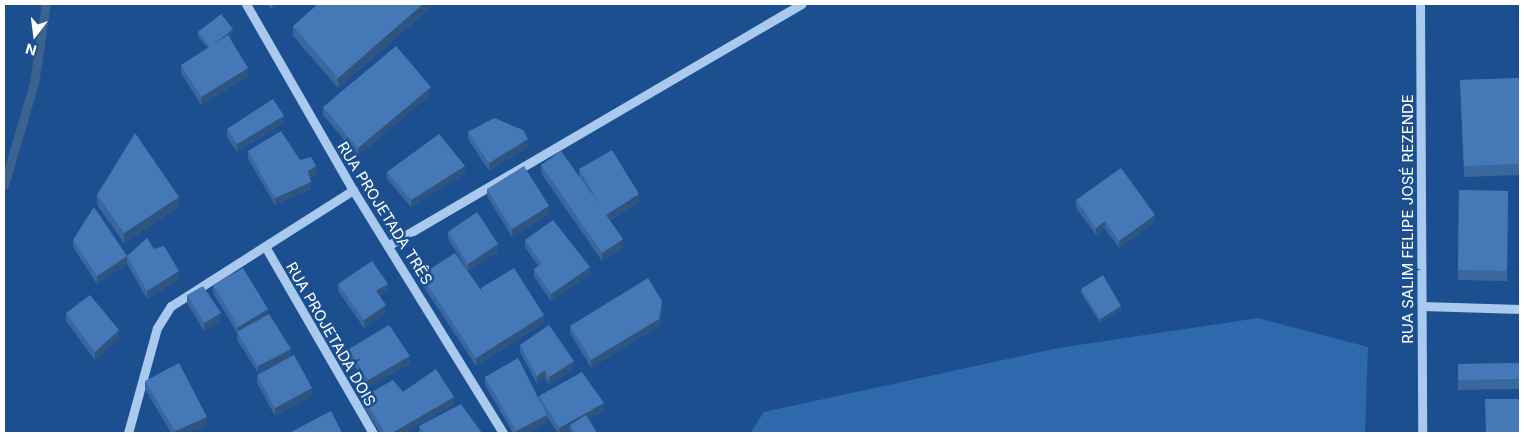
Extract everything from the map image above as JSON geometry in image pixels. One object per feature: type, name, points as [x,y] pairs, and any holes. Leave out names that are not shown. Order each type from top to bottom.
[{"type":"street","points":[[388,245],[802,4]]},
{"type":"street","name":"RUA SALIM FELIPE JOSÉ REZENDE","points":[[1420,4],[1422,433]]},
{"type":"street","name":"RUA PROJETADA TRÊS","points":[[246,5],[353,190],[503,433]]},
{"type":"street","points":[[128,433],[157,328],[171,306],[266,248],[353,190]]},
{"type":"street","name":"RUA PROJETADA DOIS","points":[[266,248],[373,433]]},
{"type":"street","points":[[1422,306],[1520,309]]},
{"type":"shaded area","points":[[1258,318],[1368,347],[1365,433],[750,433],[764,412],[1058,348]]},
{"type":"building","points":[[318,4],[423,4],[338,78],[293,26]]},
{"type":"building","points":[[221,14],[233,29],[210,47],[198,32]]},
{"type":"building","points":[[228,35],[248,68],[201,97],[181,65]]},
{"type":"building","points":[[396,46],[431,87],[358,148],[323,107]]},
{"type":"building","points":[[1520,78],[1520,164],[1464,166],[1460,80]]},
{"type":"building","points":[[273,99],[284,116],[237,144],[227,129]]},
{"type":"building","points":[[494,118],[523,130],[528,139],[489,163],[468,132]]},
{"type":"building","points":[[281,131],[300,160],[311,157],[316,166],[308,171],[311,182],[275,198],[248,151]]},
{"type":"building","points":[[135,133],[179,197],[124,233],[97,195]]},
{"type":"building","points":[[439,134],[465,166],[411,200],[387,172]]},
{"type":"building","points":[[612,150],[639,194],[606,215],[623,239],[602,253],[541,165],[561,151],[601,207],[579,169]]},
{"type":"building","points":[[524,166],[549,206],[512,229],[487,189]]},
{"type":"building","points":[[1121,168],[1155,215],[1119,241],[1105,221],[1096,228],[1076,200]]},
{"type":"building","points":[[1459,190],[1508,191],[1507,271],[1458,270]]},
{"type":"building","points":[[94,207],[127,256],[97,276],[73,240]]},
{"type":"building","points":[[477,212],[498,244],[468,264],[448,232]]},
{"type":"building","points":[[553,220],[590,267],[551,294],[534,269],[542,264],[525,240]]},
{"type":"building","points":[[147,238],[154,249],[164,246],[179,271],[147,291],[127,256]]},
{"type":"building","points":[[455,253],[485,296],[481,288],[514,268],[544,315],[476,358],[421,275]]},
{"type":"building","points":[[372,261],[388,284],[376,291],[386,305],[364,320],[338,284]]},
{"type":"building","points":[[243,268],[268,309],[238,327],[213,285]]},
{"type":"building","points":[[1103,275],[1121,306],[1100,319],[1081,289]]},
{"type":"building","points":[[648,278],[662,301],[659,319],[591,360],[570,326]]},
{"type":"building","points":[[203,286],[221,313],[204,323],[187,295]]},
{"type":"building","points":[[90,295],[119,330],[95,352],[66,313]]},
{"type":"building","points":[[269,314],[291,349],[258,366],[237,332]]},
{"type":"building","points":[[389,325],[410,356],[368,380],[349,349]]},
{"type":"building","points":[[549,325],[574,361],[549,377],[545,370],[537,376],[520,345]]},
{"type":"building","points":[[294,355],[312,388],[275,408],[257,375]]},
{"type":"building","points":[[518,358],[547,415],[516,431],[485,377]]},
{"type":"building","points":[[179,363],[207,417],[175,431],[145,381]]},
{"type":"building","points":[[1520,363],[1520,379],[1458,380],[1458,364]]},
{"type":"building","points":[[436,369],[454,397],[392,433],[385,433],[363,397],[393,380],[403,392]]},
{"type":"building","points":[[582,372],[604,403],[559,428],[539,396]]},
{"type":"building","points":[[1485,399],[1520,399],[1520,433],[1486,433]]},
{"type":"building","points":[[461,404],[482,433],[424,433],[419,426]]},
{"type":"building","points":[[331,411],[342,433],[289,433]]},
{"type":"building","points":[[586,415],[597,433],[575,433],[570,425]]},
{"type":"waterway","points":[[4,185],[34,83],[46,4]]}]
